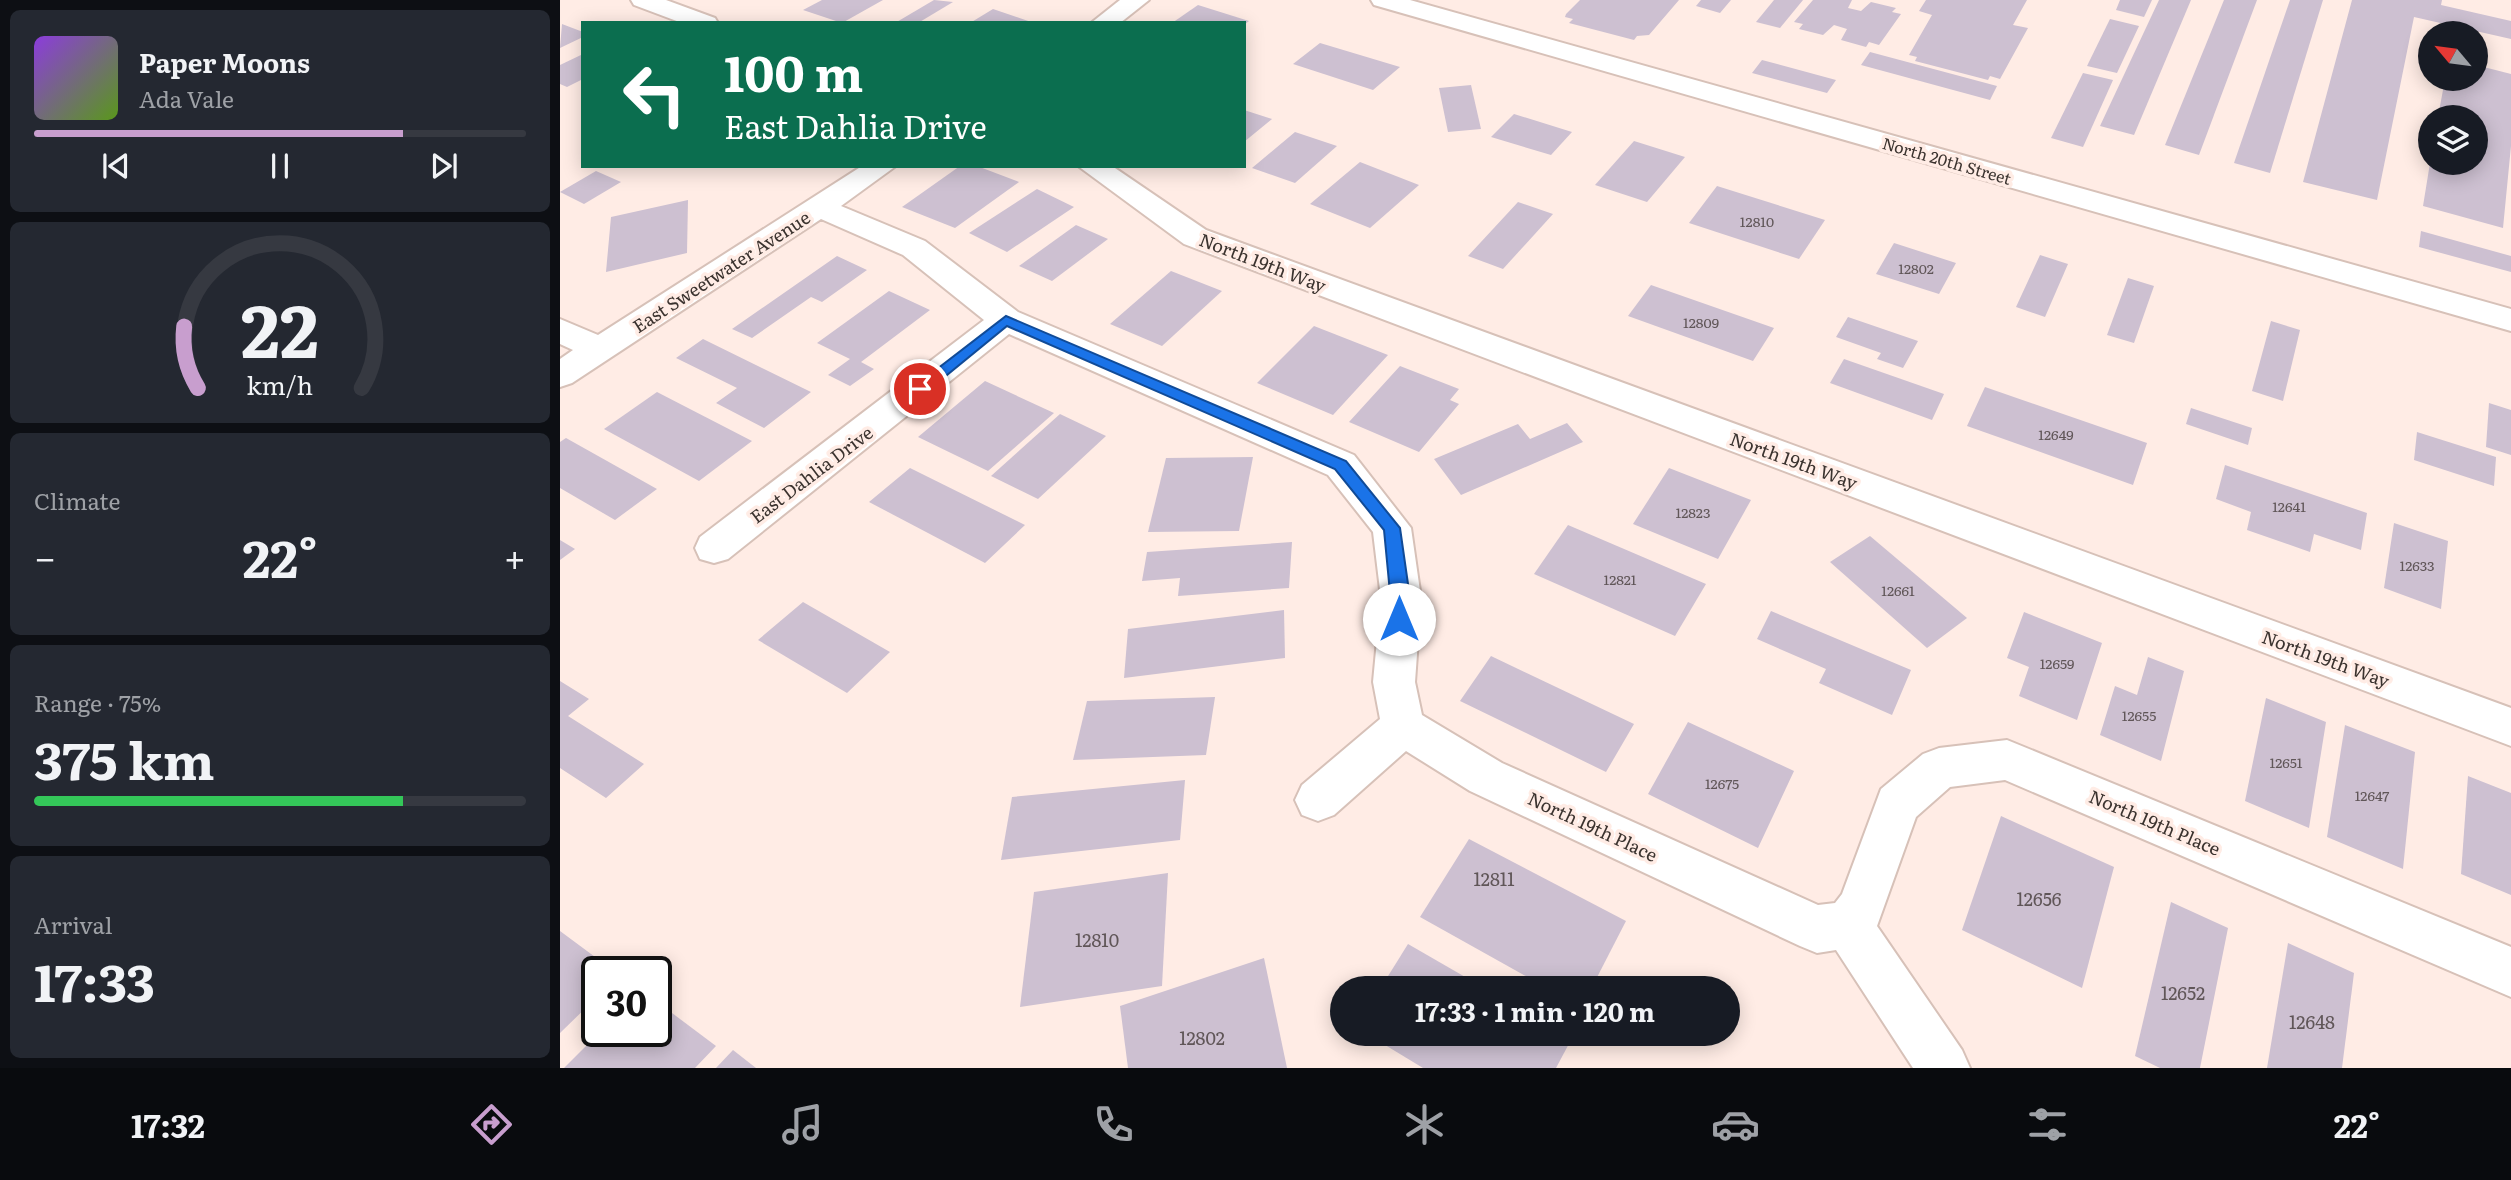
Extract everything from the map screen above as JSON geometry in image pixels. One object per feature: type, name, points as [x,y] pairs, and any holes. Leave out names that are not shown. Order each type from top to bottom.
[{"type":"street","points":[[643,0],[701,21]]},
{"type":"street","points":[[1106,21],[1137,0]]},
{"type":"street","name":"North 20th Street","points":[[1383,0],[2511,320]]},
{"type":"street","name":"East Sweetwater Avenue","points":[[560,375],[879,168]]},
{"type":"street","name":"North 19th Way","points":[[1095,168],[1195,237],[2511,727]]},
{"type":"street","points":[[820,208],[914,248],[1006,320],[1341,465],[1392,528],[1401,598],[1394,682],[1404,726],[1318,800]]},
{"type":"street","name":"East Dahlia Drive","points":[[714,548],[1006,320]]},
{"type":"street","points":[[560,330],[599,349]]},
{"type":"street","name":"North 19th Place","points":[[1404,726],[1486,777],[1817,929],[1848,925],[1861,908],[1897,804],[1939,768],[2007,760],[2511,972]]},
{"type":"street","points":[[1848,925],[1944,1068]]},
{"type":"building","points":[[822,0],[883,0],[846,21],[836,21],[803,10]]},
{"type":"building","points":[[934,0],[953,2],[921,21],[898,21]]},
{"type":"building","points":[[1580,0],[1679,0],[1649,35],[1637,36],[1634,40],[1569,23],[1573,19],[1565,17],[1566,14]]},
{"type":"building","points":[[1701,0],[1731,0],[1720,13],[1696,6]]},
{"type":"building","points":[[1774,0],[1803,0],[1780,28],[1756,22]]},
{"type":"building","points":[[1813,0],[1852,0],[1848,8],[1861,11],[1871,2],[1896,8],[1892,12],[1901,14],[1879,45],[1869,42],[1866,47],[1841,40],[1847,29],[1834,25],[1823,35],[1799,29],[1803,24],[1794,22]]},
{"type":"building","points":[[1926,0],[2027,0],[2013,25],[2028,28],[2000,79],[1990,76],[1988,80],[1915,61],[1917,57],[1909,55],[1932,15],[1919,11]]},
{"type":"building","points":[[2120,0],[2152,0],[2144,17],[2116,10]]},
{"type":"building","points":[[2159,0],[2191,0],[2134,135],[2100,126]]},
{"type":"building","points":[[2224,0],[2257,0],[2199,155],[2165,145]]},
{"type":"building","points":[[2290,0],[2323,0],[2270,173],[2234,163]]},
{"type":"building","points":[[2352,0],[2442,0],[2441,5],[2511,21],[2511,39],[2488,34],[2488,21],[2432,21],[2414,17],[2377,200],[2303,182]]},
{"type":"building","points":[[1198,5],[1249,21],[1246,23],[1246,21],[1175,21]]},
{"type":"building","points":[[993,9],[1028,21],[973,21]]},
{"type":"building","points":[[2110,19],[2139,26],[2117,73],[2087,66]]},
{"type":"building","points":[[562,24],[581,31],[581,38],[560,48]]},
{"type":"building","points":[[1320,43],[1400,67],[1373,90],[1293,64]]},
{"type":"building","points":[[1870,52],[1997,86],[1990,100],[1861,65]]},
{"type":"building","points":[[581,55],[581,80],[567,87],[560,84],[560,65]]},
{"type":"building","points":[[1762,60],[1836,80],[1827,93],[1752,73]]},
{"type":"building","points":[[2488,68],[2511,74],[2511,146],[2503,228],[2423,206],[2428,175],[2488,175],[2488,105],[2440,105],[2443,91],[2488,91]]},
{"type":"building","points":[[2083,73],[2113,80],[2083,147],[2051,138]]},
{"type":"building","points":[[1471,85],[1481,129],[1448,132],[1439,88]]},
{"type":"building","points":[[1246,111],[1272,119],[1246,140]]},
{"type":"building","points":[[1514,114],[1572,132],[1551,155],[1491,137]]},
{"type":"building","points":[[1295,132],[1337,146],[1295,183],[1252,168]]},
{"type":"building","points":[[1634,141],[1685,157],[1647,202],[1595,185]]},
{"type":"building","points":[[1360,162],[1419,185],[1370,228],[1310,204]]},
{"type":"building","points":[[957,168],[982,168],[1019,182],[955,228],[902,207]]},
{"type":"building","points":[[596,171],[621,182],[584,204],[560,192]]},
{"type":"building","points":[[1717,186],[1825,220],[1799,259],[1689,223]]},
{"type":"building","points":[[1037,189],[1074,207],[1007,252],[969,233]]},
{"type":"building","points":[[688,200],[687,253],[606,272],[611,217]]},
{"type":"building","points":[[1518,202],[1553,214],[1503,269],[1468,256]]},
{"type":"building","points":[[1076,225],[1108,239],[1052,281],[1019,266]]},
{"type":"building","points":[[2421,231],[2511,256],[2511,272],[2419,247]]},
{"type":"building","points":[[1894,243],[1956,263],[1939,294],[1876,274]]},
{"type":"building","points":[[2040,255],[2068,264],[2045,317],[2016,307]]},
{"type":"building","points":[[837,256],[867,270],[822,302],[811,297],[752,338],[732,329]]},
{"type":"building","points":[[1171,271],[1222,291],[1162,346],[1110,324]]},
{"type":"building","points":[[2128,278],[2154,286],[2134,343],[2107,335]]},
{"type":"building","points":[[1651,285],[1774,328],[1753,361],[1628,316]]},
{"type":"building","points":[[889,291],[930,310],[861,362],[874,369],[850,386],[828,375],[850,359],[817,343]]},
{"type":"building","points":[[1848,317],[1918,341],[1903,368],[1877,359],[1881,353],[1836,337]]},
{"type":"building","points":[[2271,321],[2300,330],[2283,401],[2252,391]]},
{"type":"building","points":[[1314,326],[1388,355],[1333,415],[1257,383]]},
{"type":"building","points":[[703,339],[811,392],[764,428],[716,403],[737,388],[676,358]]},
{"type":"building","points":[[1844,359],[1944,394],[1932,420],[1830,383]]},
{"type":"building","points":[[1400,366],[1459,389],[1450,400],[1459,404],[1419,452],[1349,422]]},
{"type":"building","points":[[985,381],[1054,413],[988,471],[918,437]]},
{"type":"building","points":[[1985,387],[2147,443],[2133,485],[1967,426]]},
{"type":"building","points":[[657,392],[752,441],[699,481],[604,429]]},
{"type":"building","points":[[2489,403],[2511,410],[2511,455],[2486,447]]},
{"type":"building","points":[[2191,408],[2252,428],[2248,445],[2186,424]]},
{"type":"building","points":[[1060,414],[1106,436],[1038,499],[991,476]]},
{"type":"building","points":[[1567,423],[1583,442],[1461,495],[1434,459],[1518,424],[1530,439]]},
{"type":"building","points":[[2417,432],[2496,457],[2494,486],[2414,460]]},
{"type":"building","points":[[566,438],[657,489],[615,520],[560,488],[560,442]]},
{"type":"building","points":[[1253,457],[1239,531],[1148,532],[1166,458]]},
{"type":"building","points":[[2225,465],[2367,513],[2361,550],[2314,534],[2310,552],[2247,530],[2251,512],[2216,499]]},
{"type":"building","points":[[910,468],[1025,525],[985,563],[869,502]]},
{"type":"building","points":[[1669,468],[1751,500],[1718,559],[1633,524]]},
{"type":"building","points":[[2394,523],[2448,541],[2441,609],[2384,588]]},
{"type":"building","points":[[1568,525],[1706,584],[1675,636],[1534,574]]},
{"type":"building","points":[[1870,536],[1967,618],[1927,648],[1830,562]]},
{"type":"building","points":[[560,540],[575,549],[560,560]]},
{"type":"building","points":[[1292,542],[1289,588],[1178,596],[1180,578],[1142,581],[1147,552]]},
{"type":"building","points":[[803,602],[890,652],[847,693],[758,640]]},
{"type":"building","points":[[1284,610],[1285,658],[1124,678],[1128,629]]},
{"type":"building","points":[[1771,611],[1911,670],[1892,715],[1819,683],[1826,669],[1757,639]]},
{"type":"building","points":[[2024,612],[2102,643],[2077,720],[2019,696],[2029,667],[2007,658]]},
{"type":"building","points":[[1491,656],[1634,724],[1606,772],[1460,701]]},
{"type":"building","points":[[2148,657],[2184,671],[2161,761],[2100,735],[2115,686],[2137,695]]},
{"type":"building","points":[[560,681],[589,699],[568,716],[644,764],[606,798],[560,768]]},
{"type":"building","points":[[1215,697],[1206,755],[1073,760],[1087,701]]},
{"type":"building","points":[[2266,698],[2326,722],[2309,828],[2245,801]]},
{"type":"building","points":[[1688,722],[1794,771],[1758,848],[1648,794]]},
{"type":"building","points":[[2345,725],[2415,752],[2403,869],[2327,837]]},
{"type":"building","points":[[2468,776],[2511,793],[2511,895],[2461,874]]},
{"type":"building","points":[[1185,780],[1180,840],[1001,860],[1012,797]]},
{"type":"building","points":[[2001,816],[2114,867],[2082,988],[1962,930]]},
{"type":"building","points":[[1469,839],[1626,921],[1598,976],[1526,976],[1420,917]]},
{"type":"building","points":[[1168,873],[1162,986],[1020,1007],[1034,892]]},
{"type":"building","points":[[2171,902],[2228,928],[2200,1068],[2160,1068],[2135,1056]]},
{"type":"building","points":[[560,931],[594,956],[581,956],[581,1013],[560,1033]]},
{"type":"building","points":[[2288,943],[2354,973],[2342,1068],[2267,1068]]},
{"type":"building","points":[[1408,944],[1463,976],[1388,976]]},
{"type":"building","points":[[1264,958],[1287,1068],[1128,1068],[1120,1006]]},
{"type":"building","points":[[672,1013],[716,1046],[695,1068],[564,1068],[585,1047],[672,1047]]},
{"type":"building","points":[[1387,1046],[1568,1046],[1556,1068],[1423,1068]]},
{"type":"building","points":[[733,1050],[756,1068],[716,1068]]},
{"type":"route","points":[[920,389],[1006,320],[1341,465],[1392,528],[1401,598],[1399,619]]}]
